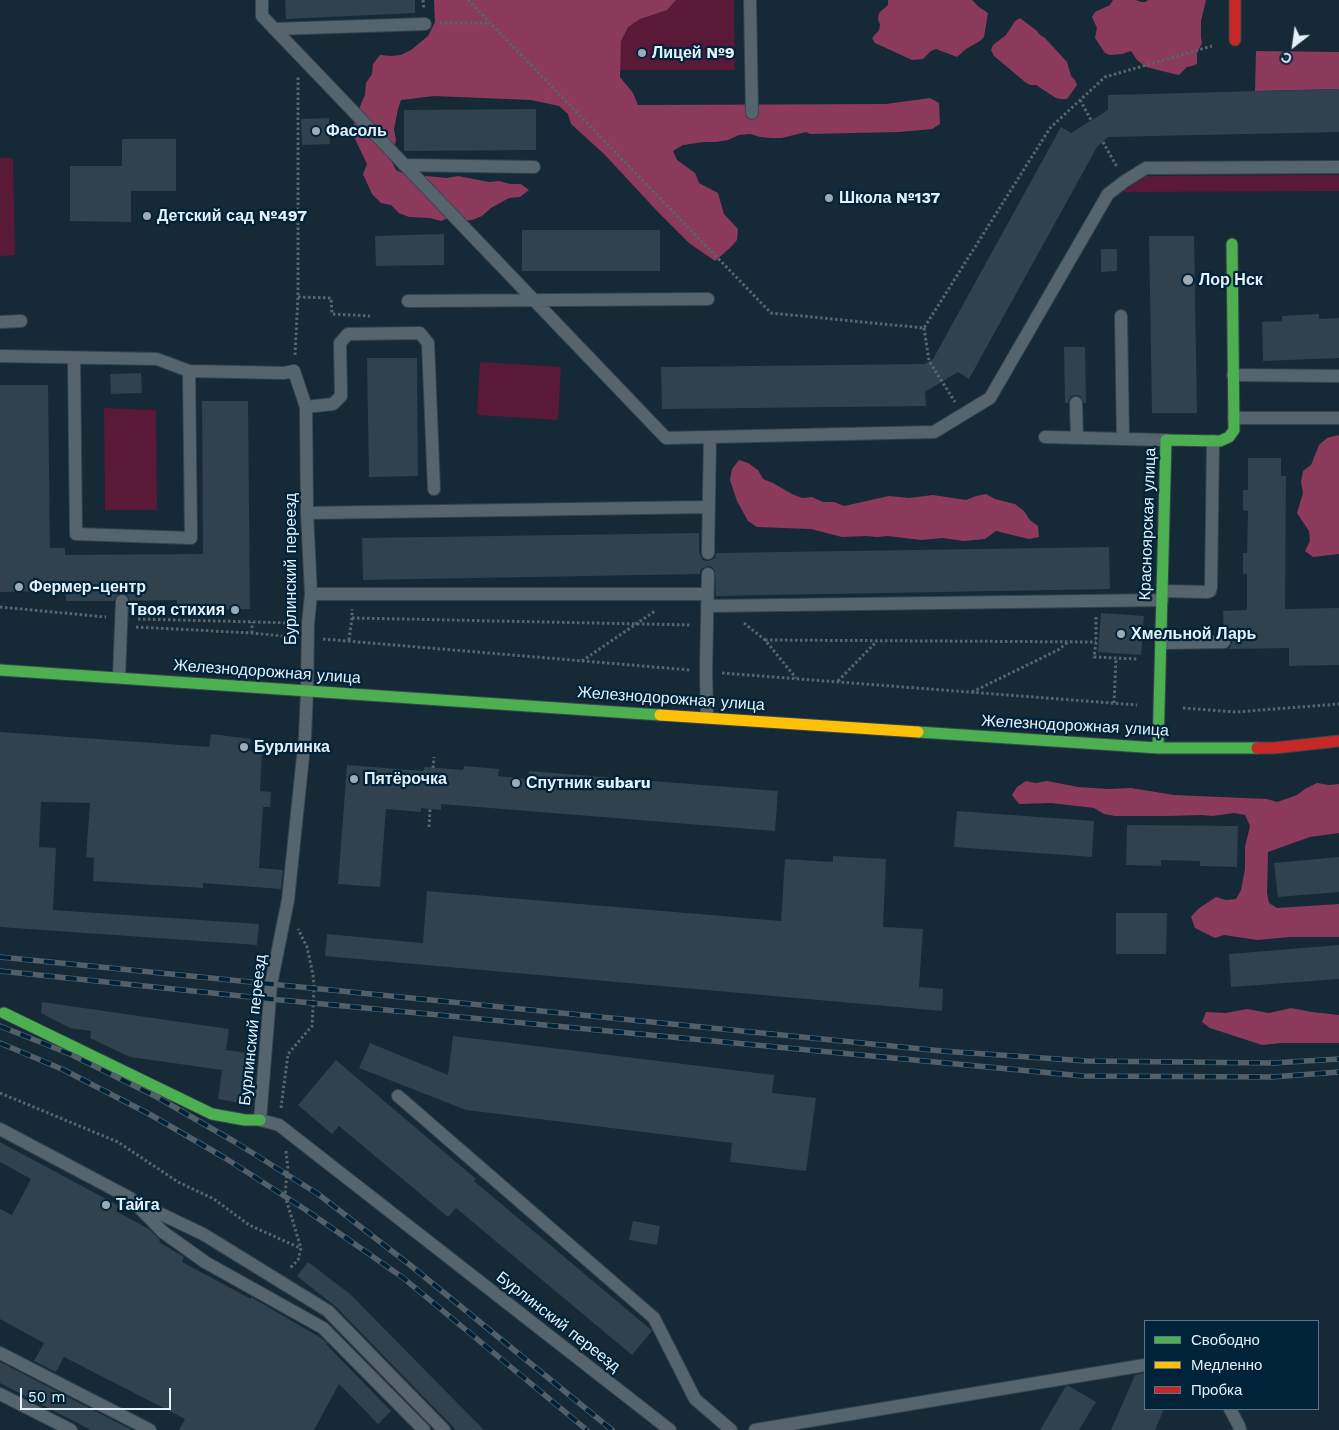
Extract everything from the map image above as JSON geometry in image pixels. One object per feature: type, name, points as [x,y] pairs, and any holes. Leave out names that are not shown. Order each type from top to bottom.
[{"type":"street","points":[[1235,0],[1235,40]]},
{"type":"street","name":"Красноярская улица","points":[[1158,748],[1166,440],[1220,441],[1229,437],[1234,430],[1232,244]]},
{"type":"street","name":"Железнодорожная улица","points":[[0,670],[1158,748],[1274,748],[1339,741]]},
{"type":"street","points":[[4,1013],[212,1114],[245,1120],[260,1120]]},
{"type":"lane","points":[[262,0],[262,16],[666,438],[934,432],[990,398],[1108,194],[1125,181],[1146,168],[1339,167]]},
{"type":"lane","points":[[750,0],[752,113]]},
{"type":"lane","points":[[274,29],[425,24]]},
{"type":"lane","points":[[404,165],[534,168]]},
{"type":"lane","points":[[408,301],[708,299]]},
{"type":"lane","points":[[1121,316],[1123,439]]},
{"type":"lane","points":[[0,322],[21,321]]},
{"type":"lane","points":[[306,406],[333,404],[340,396],[340,343],[348,334],[420,333],[428,343],[434,489]]},
{"type":"lane","points":[[0,356],[157,359],[189,372],[284,373],[294,371]]},
{"type":"lane","points":[[74,358],[76,534],[191,538],[189,372]]},
{"type":"lane","name":"Бурлинский переезд","points":[[294,371],[306,406],[307,513],[311,594],[305,737],[288,900],[272,984],[260,1120],[279,1125],[670,1430]]},
{"type":"lane","points":[[1233,375],[1339,376]]},
{"type":"lane","points":[[1076,403],[1076,438]]},
{"type":"lane","points":[[1234,418],[1339,418]]},
{"type":"lane","points":[[708,553],[710,437]]},
{"type":"lane","points":[[1045,437],[1166,440]]},
{"type":"lane","points":[[311,594],[351,593],[707,600],[1096,601],[1207,592],[1210,591],[1211,587],[1213,441]]},
{"type":"lane","points":[[307,513],[709,507]]},
{"type":"lane","points":[[708,574],[706,671],[708,718]]},
{"type":"lane","points":[[119,677],[122,601]]},
{"type":"lane","points":[[1161,643],[1224,642]]},
{"type":"lane","points":[[398,1096],[654,1318],[695,1399],[731,1430]]},
{"type":"lane","points":[[0,1129],[130,1198],[203,1234],[328,1311],[444,1430]]},
{"type":"lane","points":[[130,1198],[163,1232],[205,1262],[323,1328],[424,1430]]},
{"type":"lane","points":[[0,1353],[150,1430]]},
{"type":"lane","points":[[755,1430],[1144,1365]]},
{"type":"lane","points":[[0,1394],[71,1430]]},
{"type":"lane","points":[[1231,1410],[1240,1430]]},
{"type":"path","points":[[468,0],[771,313],[924,328]]},
{"type":"path","points":[[425,24],[490,23]]},
{"type":"path","points":[[963,414],[929,361],[924,328],[1050,128],[1105,77],[1235,40]]},
{"type":"path","points":[[294,371],[298,297],[298,54]]},
{"type":"path","points":[[1080,100],[1091,120]]},
{"type":"path","points":[[1102,142],[1125,181]]},
{"type":"path","points":[[298,297],[331,298],[332,314],[378,316]]},
{"type":"path","points":[[349,640],[352,618],[351,593]]},
{"type":"path","points":[[1096,601],[1094,657],[1160,661]]},
{"type":"path","points":[[581,662],[658,609]]},
{"type":"path","points":[[122,618],[133,627],[349,640],[581,662],[1236,712],[1339,704]]},
{"type":"path","points":[[352,618],[707,626]]},
{"type":"path","points":[[738,620],[746,624],[765,640],[797,678]]},
{"type":"path","points":[[252,622],[252,633]]},
{"type":"path","points":[[765,640],[1096,642]]},
{"type":"path","points":[[837,682],[878,641]]},
{"type":"path","points":[[971,692],[1058,650],[1068,642]]},
{"type":"path","points":[[1114,703],[1116,658]]},
{"type":"path","points":[[433,768],[434,757]]},
{"type":"path","points":[[429,827],[430,808]]},
{"type":"path","points":[[275,1277],[283,1276],[298,1260],[301,1248],[285,1196],[288,1169],[279,1125],[288,1054],[312,1026],[313,975],[307,947],[297,926]]},
{"type":"path","points":[[0,1093],[118,1142],[178,1182],[214,1199],[249,1225],[301,1248]]},
{"type":"shaded area","points":[[434,0],[676,0],[667,10],[640,19],[628,27],[621,41],[620,77],[633,93],[638,105],[886,104],[930,98],[939,103],[940,124],[932,129],[899,132],[810,134],[806,132],[782,138],[760,137],[750,134],[739,135],[728,140],[683,145],[673,151],[677,160],[695,173],[699,183],[718,193],[724,214],[738,229],[737,240],[715,261],[689,243],[604,154],[571,124],[568,114],[559,106],[531,100],[434,96],[401,100],[394,129],[396,140],[391,160],[396,170],[405,174],[447,178],[458,176],[489,182],[499,181],[521,184],[529,190],[520,197],[509,198],[491,208],[482,216],[472,220],[462,221],[451,217],[441,221],[430,218],[409,217],[399,213],[391,205],[381,203],[372,194],[363,174],[367,164],[353,135],[354,124],[365,95],[366,83],[372,74],[373,64],[380,55],[401,55],[411,50],[428,36],[435,22]]},
{"type":"shaded area","points":[[586,0],[734,0],[735,70],[586,70]]},
{"type":"shaded area","points":[[888,0],[972,0],[988,13],[984,37],[957,57],[936,49],[923,59],[912,60],[875,43],[872,38],[879,30],[879,13],[888,5]]},
{"type":"shaded area","points":[[1113,0],[1146,2],[1148,0],[1206,0],[1201,21],[1202,43],[1197,53],[1197,64],[1187,67],[1179,75],[1146,67],[1137,60],[1131,51],[1110,55],[1105,53],[1095,38],[1097,28],[1092,17],[1095,12],[1110,5]]},
{"type":"shaded area","points":[[1020,18],[1045,38],[1067,62],[1071,76],[1077,85],[1067,99],[1056,98],[1036,85],[1030,85],[994,56],[991,50],[993,45],[1006,35],[1015,21]]},
{"type":"shaded area","points":[[1256,51],[1339,52],[1339,89],[1255,91]]},
{"type":"shaded area","points":[[0,158],[13,158],[15,255],[0,256]]},
{"type":"shaded area","points":[[1339,175],[1339,191],[1122,192],[1146,176]]},
{"type":"shaded area","points":[[480,362],[561,367],[558,420],[477,415]]},
{"type":"shaded area","points":[[104,408],[156,410],[157,510],[105,510]]},
{"type":"shaded area","points":[[1338,435],[1339,554],[1313,557],[1305,551],[1310,541],[1309,531],[1297,513],[1303,493],[1301,482],[1303,471],[1311,465],[1319,445],[1327,438]]},
{"type":"shaded area","points":[[739,460],[748,463],[758,470],[763,479],[792,494],[802,498],[812,497],[823,502],[834,502],[844,506],[889,496],[909,498],[933,495],[966,500],[986,494],[995,499],[1015,504],[1024,511],[1030,520],[1038,526],[1039,537],[1029,539],[996,531],[985,539],[964,541],[943,538],[921,540],[888,536],[842,537],[811,529],[757,527],[748,521],[737,501],[730,480],[732,469]]},
{"type":"shaded area","points":[[1026,781],[1036,783],[1047,781],[1078,787],[1131,788],[1174,795],[1267,799],[1277,802],[1297,795],[1317,783],[1339,784],[1339,833],[1310,837],[1268,852],[1267,893],[1269,903],[1277,908],[1339,904],[1339,937],[1290,937],[1257,940],[1224,935],[1215,938],[1195,928],[1191,917],[1198,909],[1216,897],[1226,900],[1236,899],[1241,890],[1245,869],[1245,847],[1250,826],[1245,815],[1234,813],[1212,816],[1115,816],[1104,814],[1094,808],[1051,803],[1019,804],[1012,795],[1017,787]]},
{"type":"shaded area","points":[[1291,1008],[1339,1015],[1339,1043],[1262,1045],[1210,1028],[1202,1022],[1206,1012],[1226,1013],[1247,1009],[1269,1013]]},
{"type":"building","points":[[285,0],[415,0],[415,13],[286,19]]},
{"type":"building","points":[[1339,89],[1339,132],[1108,137],[1097,147],[969,379],[958,372],[925,392],[926,406],[662,409],[661,367],[925,364],[933,359],[1061,127],[1071,133],[1108,110],[1108,95]]},
{"type":"building","points":[[536,109],[536,150],[404,151],[404,110]]},
{"type":"building","name":"Фасоль","points":[[329,118],[330,144],[302,145],[301,119]]},
{"type":"building","points":[[122,139],[176,139],[176,191],[131,191],[131,222],[70,221],[70,166],[122,166]]},
{"type":"building","points":[[522,230],[660,230],[660,271],[522,271]]},
{"type":"building","points":[[444,234],[444,265],[376,266],[375,236]]},
{"type":"building","points":[[1149,236],[1194,236],[1197,413],[1152,413]]},
{"type":"building","points":[[1101,249],[1117,249],[1117,271],[1101,272]]},
{"type":"building","points":[[1319,314],[1319,319],[1339,318],[1339,358],[1263,361],[1262,322],[1282,321],[1282,316]]},
{"type":"building","points":[[1064,347],[1085,347],[1086,403],[1084,403],[1080,396],[1076,395],[1071,396],[1068,403],[1065,403]]},
{"type":"building","points":[[367,358],[417,358],[418,476],[369,477]]},
{"type":"building","points":[[141,373],[142,393],[111,394],[110,374]]},
{"type":"building","points":[[0,385],[48,385],[50,548],[65,548],[65,555],[203,554],[202,401],[248,401],[250,609],[177,610],[177,600],[130,601],[127,594],[123,593],[118,594],[114,601],[66,601],[65,591],[0,592]]},
{"type":"building","points":[[1248,458],[1281,458],[1281,476],[1286,476],[1285,609],[1339,608],[1339,665],[1289,666],[1289,648],[1228,649],[1232,641],[1228,635],[1224,634],[1223,611],[1247,610],[1247,574],[1243,574],[1243,553],[1247,553],[1248,511],[1243,510],[1243,490],[1248,490]]},
{"type":"building","points":[[699,533],[699,553],[703,560],[707,561],[715,558],[716,553],[1109,547],[1110,589],[716,596],[715,571],[712,567],[708,566],[701,569],[700,574],[363,580],[362,538]]},
{"type":"building","name":"Хмельной Ларь","points":[[1101,613],[1144,616],[1141,655],[1098,652]]},
{"type":"building","points":[[0,732],[209,747],[211,734],[251,739],[249,751],[262,753],[260,791],[271,792],[270,807],[263,807],[259,868],[283,870],[281,889],[203,883],[203,888],[93,881],[94,858],[86,857],[90,803],[41,802],[39,847],[56,848],[53,910],[259,924],[257,945],[0,927]]},
{"type":"building","points":[[347,765],[424,771],[424,767],[463,770],[464,766],[499,769],[498,776],[528,779],[529,771],[778,791],[775,831],[441,804],[441,810],[421,808],[421,812],[386,809],[380,887],[338,884]]},
{"type":"building","points":[[957,811],[1094,821],[1092,857],[954,847]]},
{"type":"building","points":[[1127,825],[1238,826],[1237,867],[1200,866],[1200,861],[1161,860],[1161,866],[1126,865]]},
{"type":"building","points":[[833,856],[886,859],[883,927],[923,929],[919,987],[943,989],[942,1011],[325,956],[327,934],[423,943],[427,891],[781,921],[785,859],[833,862]]},
{"type":"building","points":[[1339,857],[1339,892],[1278,897],[1274,863]]},
{"type":"building","points":[[1116,913],[1167,913],[1166,954],[1116,954]]},
{"type":"building","points":[[1339,945],[1339,979],[1231,987],[1229,954]]},
{"type":"building","points":[[42,1002],[229,1029],[226,1050],[248,1053],[240,1103],[218,1099],[222,1070],[130,1057],[90,1038],[91,1031],[70,1028],[41,1013]]},
{"type":"building","points":[[453,1036],[774,1075],[772,1093],[816,1098],[806,1171],[730,1162],[732,1143],[466,1110],[359,1068],[370,1043],[448,1075]]},
{"type":"building","points":[[336,1060],[476,1179],[474,1181],[650,1329],[652,1331],[632,1355],[456,1208],[448,1217],[339,1126],[332,1134],[298,1105]]},
{"type":"building","points":[[0,1142],[119,1206],[116,1211],[149,1229],[160,1240],[159,1242],[184,1257],[182,1262],[251,1299],[251,1297],[321,1338],[391,1411],[378,1424],[339,1384],[314,1430],[179,1430],[185,1419],[64,1357],[56,1372],[34,1361],[44,1343],[0,1319],[0,1209],[12,1215],[31,1179],[0,1162]]},
{"type":"building","points":[[633,1221],[660,1226],[657,1245],[629,1240]]},
{"type":"building","points":[[308,1262],[350,1294],[484,1430],[456,1430],[335,1306],[297,1276]]},
{"type":"building","points":[[0,1362],[132,1430],[91,1430],[0,1383]]},
{"type":"building","points":[[1144,1373],[1144,1410],[1164,1410],[1155,1430],[1111,1430],[1135,1375]]},
{"type":"building","points":[[1066,1386],[1096,1402],[1079,1430],[1040,1430]]},
{"type":"railway","points":[[0,957],[942,1051],[1086,1061],[1273,1063],[1339,1059]]},
{"type":"railway","points":[[0,971],[270,999],[1083,1076],[1272,1077],[1339,1072]]},
{"type":"railway","points":[[0,1026],[70,1054],[157,1097],[235,1142],[318,1194],[410,1265],[612,1430]]},
{"type":"railway","points":[[0,1043],[64,1070],[151,1115],[225,1158],[306,1210],[402,1277],[587,1430]]},
{"type":"traffic: fast","points":[[1158,748],[1166,440],[1220,441],[1229,437],[1234,430],[1232,244]]},
{"type":"traffic: fast","points":[[0,670],[660,715]]},
{"type":"traffic: fast","points":[[918,732],[1158,748],[1257,748]]},
{"type":"traffic: fast","points":[[4,1013],[212,1114],[245,1120],[260,1120]]},
{"type":"traffic: slow","points":[[660,715],[918,732]]},
{"type":"traffic: jam","points":[[1235,0],[1235,40]]},
{"type":"traffic: jam","points":[[1257,748],[1339,741]]},
{"type":"place","name":"Лицей №9","points":[[642,53]]},
{"type":"place","name":"Фасоль","points":[[316,131]]},
{"type":"place","name":"Школа №137","points":[[829,198]]},
{"type":"place","name":"Детский сад №497","points":[[147,216]]},
{"type":"place","name":"Лор Нск","points":[[1188,280]]},
{"type":"place","name":"Фермер-центр","points":[[19,587]]},
{"type":"place","name":"Твоя стихия","points":[[235,610]]},
{"type":"place","name":"Хмельной Ларь","points":[[1121,634]]},
{"type":"place","name":"Бурлинка","points":[[244,747]]},
{"type":"place","name":"Пятёрочка","points":[[354,779]]},
{"type":"place","name":"Спутник subaru","points":[[516,783]]},
{"type":"place","name":"Тайга","points":[[106,1205]]}]
